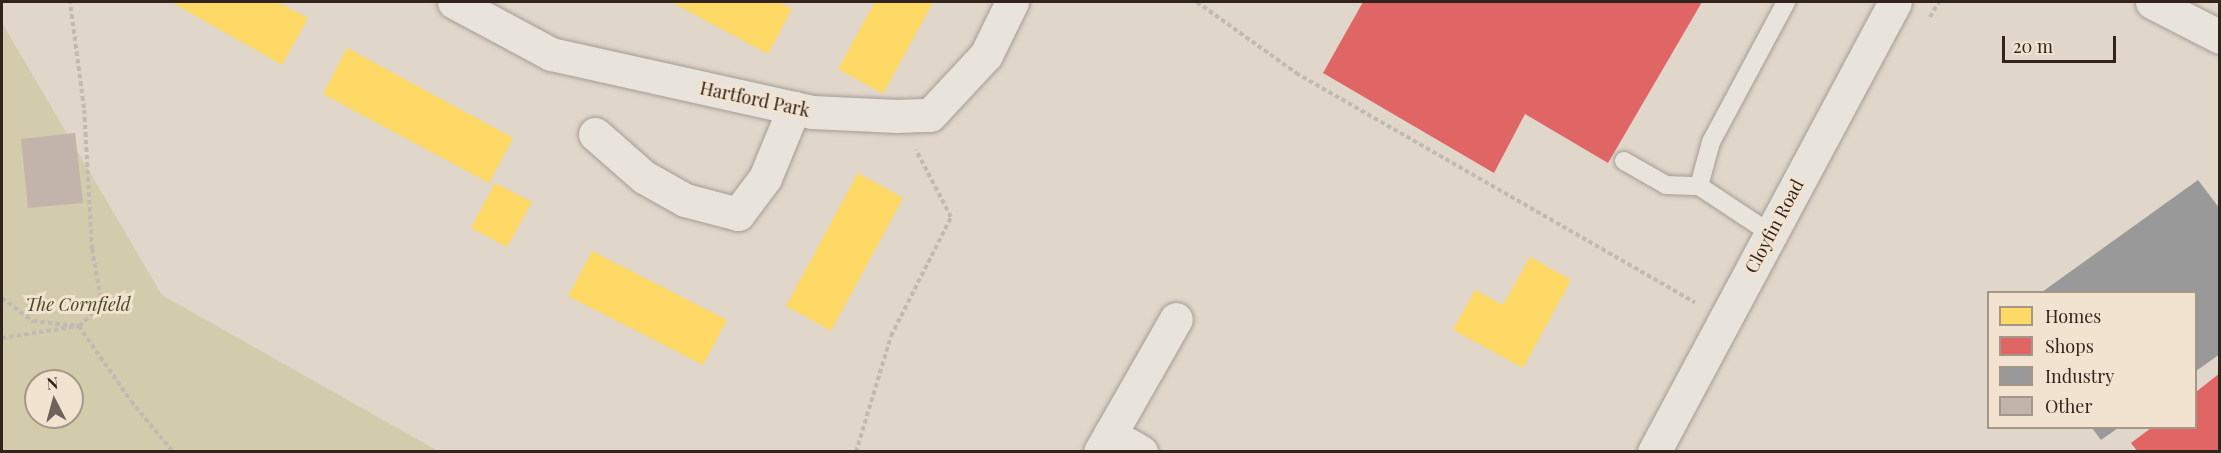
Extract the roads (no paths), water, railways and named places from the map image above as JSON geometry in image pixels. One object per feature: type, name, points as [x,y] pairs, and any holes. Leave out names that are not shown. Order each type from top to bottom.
[{"type":"street","name":"Hartford Park","points":[[462,3],[551,54],[794,108],[897,116],[930,116],[986,55],[1012,2]]},
{"type":"street","name":"Cloyfin Road","points":[[1654,452],[1895,2]]},
{"type":"street","points":[[2152,2],[2220,37]]},
{"type":"street","points":[[595,134],[654,183],[685,200],[738,214],[765,178],[794,108]]},
{"type":"street","points":[[1141,452],[1105,443],[1176,319]]},
{"type":"lane","points":[[1699,186],[1711,142],[1786,2]]},
{"type":"lane","points":[[1624,161],[1666,185],[1699,186],[1770,234]]},
{"type":"park label","name":"The Cornfield","points":[[78,304]]}]
